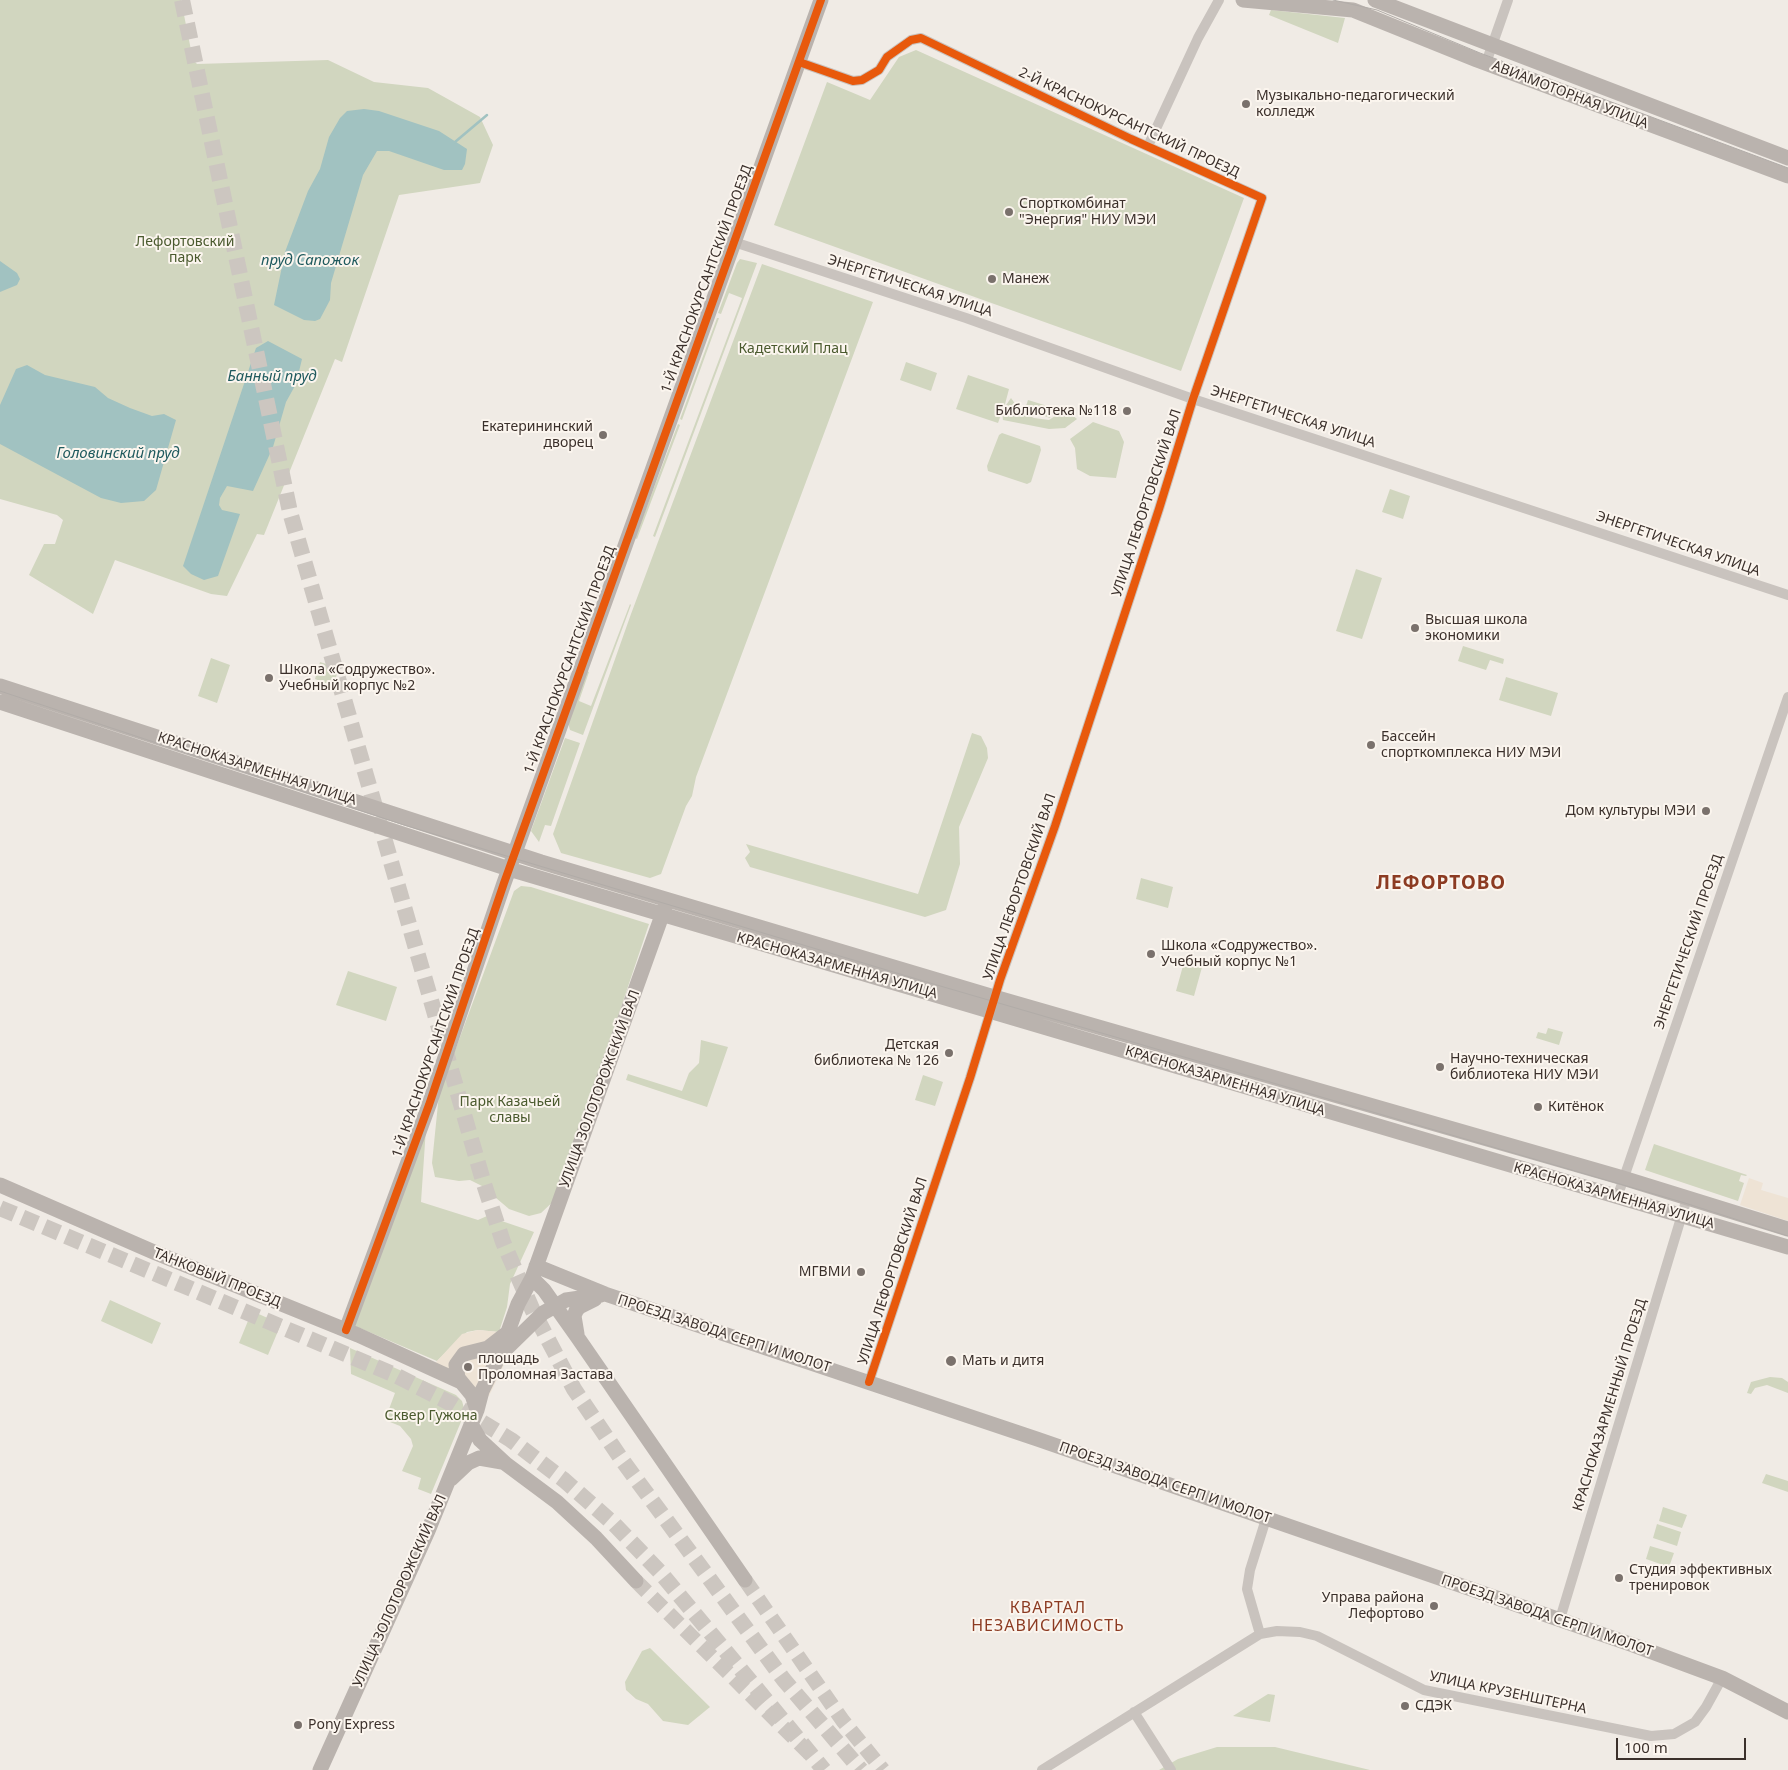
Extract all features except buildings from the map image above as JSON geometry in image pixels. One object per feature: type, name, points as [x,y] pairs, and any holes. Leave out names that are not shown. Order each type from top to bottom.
[{"type":"street","name":"1-Й КРАСНОКУРСАНТСКИЙ ПРОЕЗД","points":[[346,1330],[431,1100],[509,869],[821,0]]},
{"type":"street","points":[[1148,146],[1198,38],[1219,0]]},
{"type":"street","name":"АВИАМОТОРНАЯ УЛИЦА","points":[[1243,0],[1353,10],[1486,63],[1788,176]]},
{"type":"street","name":"АВИАМОТОРНАЯ УЛИЦА","points":[[1375,0],[1788,158]]},
{"type":"street","points":[[1486,63],[1508,0]]},
{"type":"street","name":"2-Й КРАСНОКУРСАНТСКИЙ ПРОЕЗД","points":[[800,62],[854,80],[862,80],[879,70],[887,57],[911,40],[921,38],[1262,198],[1193,399]]},
{"type":"street","name":"ЭНЕРГЕТИЧЕСКАЯ УЛИЦА","points":[[734,242],[966,318],[1193,399],[1788,595]]},
{"type":"street","name":"УЛИЦА ЛЕФОРТОВСКИЙ ВАЛ","points":[[869,1382],[970,1078],[992,1004],[1058,818],[1193,399]]},
{"type":"street","name":"КРАСНОКАЗАРМЕННАЯ УЛИЦА","points":[[0,686],[515,853],[992,1004],[1617,1198],[1683,1215],[1788,1247]]},
{"type":"street","name":"ЭНЕРГЕТИЧЕСКИЙ ПРОЕЗД","points":[[1617,1198],[1788,696]]},
{"type":"street","name":"КРАСНОКАЗАРМЕННАЯ УЛИЦА","points":[[0,702],[509,869],[663,914],[1623,1178],[1788,1229]]},
{"type":"street","name":"УЛИЦА ЗОЛОТОРОЖСКИЙ ВАЛ","points":[[534,1272],[668,900]]},
{"type":"street","name":"ТАНКОВЫЙ ПРОЕЗД","points":[[0,1185],[156,1253],[346,1330],[434,1368],[463,1384]]},
{"type":"street","name":"КРАСНОКАЗАРМЕННЫЙ ПРОЕЗД","points":[[1560,1619],[1687,1198]]},
{"type":"street","points":[[534,1272],[555,1306],[745,1580]]},
{"type":"street","points":[[463,1384],[474,1387],[488,1378],[500,1354],[518,1304],[534,1272]]},
{"type":"street","name":"ПРОЕЗД ЗАВОДА СЕРП И МОЛОТ","points":[[534,1272],[869,1382],[1560,1619],[1722,1678],[1788,1712]]},
{"type":"street","points":[[500,1354],[543,1313],[555,1306],[579,1296],[608,1295]]},
{"type":"street","points":[[578,1338],[574,1316],[578,1308],[586,1302],[608,1295]]},
{"type":"street","points":[[434,1368],[448,1367],[458,1361],[464,1354],[478,1352],[496,1344],[508,1330]]},
{"type":"street","points":[[478,1352],[489,1360],[488,1378]]},
{"type":"street","points":[[458,1361],[456,1374],[472,1395],[474,1417],[480,1440],[506,1464],[557,1502],[596,1538],[636,1580]]},
{"type":"street","name":"УЛИЦА ЗОЛОТОРОЖСКИЙ ВАЛ","points":[[320,1770],[402,1591],[474,1417],[488,1378]]},
{"type":"street","points":[[446,1484],[468,1463],[479,1458],[506,1464]]},
{"type":"street","points":[[1260,1634],[1247,1589],[1250,1570],[1266,1519]]},
{"type":"street","name":"УЛИЦА КРУЗЕНШТЕРНА","points":[[1042,1770],[1260,1634],[1277,1631],[1309,1634],[1328,1640],[1424,1690],[1651,1736],[1674,1734],[1695,1722],[1706,1707],[1722,1678]]},
{"type":"street","points":[[1134,1712],[1170,1769]]},
{"type":"green space","name":"Лефортовский парк","points":[[0,0],[181,0],[193,60],[197,64],[328,60],[374,82],[428,88],[480,117],[493,145],[480,183],[399,195],[342,362],[335,359],[264,535],[257,534],[227,596],[211,594],[115,560],[93,614],[29,575],[44,544],[55,544],[63,520],[57,515],[0,499]]},
{"type":"green space","points":[[1271,10],[1345,18],[1338,43],[1269,15]]},
{"type":"green space","name":"Спорткомбинат \"Энергия\" НИУ МЭИ","points":[[916,50],[1244,198],[1181,371],[774,225],[827,82],[870,100],[899,57]]},
{"type":"green space","points":[[740,259],[757,263],[655,537],[653,536],[742,298],[729,293],[721,314],[718,313]]},
{"type":"green space","name":"Кадетский Плац","points":[[762,264],[873,302],[696,777],[692,796],[686,806],[661,874],[650,878],[561,853],[553,834],[631,614]]},
{"type":"green space","points":[[717,318],[719,318],[682,420],[680,419]]},
{"type":"green space","points":[[906,362],[937,373],[931,391],[900,380]]},
{"type":"green space","points":[[968,375],[1009,389],[1004,408],[1011,398],[1021,412],[1034,418],[1049,420],[1061,412],[1070,413],[1077,419],[1065,428],[1049,429],[1003,420],[1002,412],[998,423],[956,409]]},
{"type":"green space","points":[[1028,400],[1054,408],[1050,418],[1025,409]]},
{"type":"green space","points":[[1093,422],[1119,431],[1124,442],[1116,478],[1090,476],[1077,469],[1075,448],[1070,439]]},
{"type":"green space","points":[[678,424],[680,425],[637,539],[635,538]]},
{"type":"green space","points":[[1002,433],[1040,446],[1041,450],[1031,482],[1027,484],[988,471],[987,466],[999,435]]},
{"type":"green space","points":[[1390,489],[1410,496],[1403,519],[1382,512]]},
{"type":"green space","points":[[1356,569],[1382,578],[1362,639],[1336,631]]},
{"type":"green space","points":[[630,604],[583,735],[570,730],[568,723],[587,671],[589,672],[579,701],[591,706]]},
{"type":"green space","points":[[1463,646],[1504,659],[1503,664],[1490,660],[1486,670],[1458,661]]},
{"type":"green space","points":[[211,658],[230,665],[217,703],[198,696]]},
{"type":"green space","points":[[320,662],[339,668],[333,686],[315,679]]},
{"type":"green space","points":[[1506,677],[1558,693],[1551,716],[1499,700]]},
{"type":"green space","points":[[972,733],[981,736],[987,748],[988,758],[959,827],[960,864],[946,910],[925,917],[750,867],[745,858],[750,852],[746,844],[918,894]]},
{"type":"green space","points":[[565,738],[580,743],[551,826],[545,825],[539,842],[531,831]]},
{"type":"green space","points":[[1141,878],[1173,887],[1168,908],[1136,899]]},
{"type":"green space","name":"Парк Казачьей славы","points":[[521,886],[531,887],[649,924],[557,1198],[541,1213],[529,1216],[509,1209],[482,1186],[470,1180],[459,1181],[435,1177],[432,1163],[439,1094],[514,891]]},
{"type":"green space","points":[[1186,955],[1204,960],[1194,996],[1176,991]]},
{"type":"green space","points":[[348,971],[397,987],[386,1021],[336,1005]]},
{"type":"green space","points":[[1548,1028],[1563,1032],[1559,1045],[1536,1038],[1538,1032],[1546,1034]]},
{"type":"green space","points":[[701,1040],[728,1047],[707,1107],[626,1080],[628,1074],[682,1091],[689,1073],[699,1063]]},
{"type":"green space","points":[[923,1075],[943,1082],[935,1106],[915,1100]]},
{"type":"green space","name":"Парк Казачьей славы","points":[[426,1128],[421,1202],[478,1220],[487,1216],[534,1232],[510,1284],[507,1307],[499,1332],[478,1330],[467,1332],[437,1361],[355,1326]]},
{"type":"green space","points":[[1654,1144],[1747,1175],[1741,1175],[1739,1181],[1744,1183],[1738,1201],[1645,1170]]},
{"type":"green space","points":[[110,1300],[161,1323],[152,1344],[101,1321]]},
{"type":"green space","points":[[252,1311],[281,1324],[268,1355],[239,1343]]},
{"type":"green space","name":"Сквер Гужона","points":[[350,1348],[456,1395],[462,1401],[465,1412],[431,1494],[418,1489],[421,1478],[402,1471],[413,1446],[411,1439],[400,1426],[385,1420],[395,1393],[351,1374]]},
{"type":"green space","points":[[1770,1377],[1782,1378],[1788,1382],[1788,1393],[1767,1385],[1755,1388],[1751,1394],[1747,1393],[1751,1382]]},
{"type":"green space","points":[[1766,1474],[1788,1481],[1788,1492],[1762,1483]]},
{"type":"green space","points":[[1663,1507],[1687,1515],[1682,1528],[1659,1521]]},
{"type":"green space","points":[[1657,1524],[1681,1532],[1677,1546],[1653,1538]]},
{"type":"green space","points":[[1650,1546],[1674,1553],[1669,1567],[1646,1559]]},
{"type":"green space","points":[[650,1648],[710,1707],[688,1725],[663,1721],[648,1704],[636,1699],[626,1690],[625,1682],[642,1651]]},
{"type":"green space","points":[[1268,1694],[1275,1695],[1270,1722],[1233,1716]]},
{"type":"green space","points":[[1217,1747],[1275,1747],[1370,1770],[1159,1770],[1178,1759]]},
{"type":"shaded area","points":[[1749,1178],[1763,1183],[1761,1190],[1788,1198],[1788,1221],[1740,1205]]},
{"type":"shaded area","name":"площадь Проломная Застава","points":[[478,1330],[499,1332],[510,1352],[489,1396],[431,1373],[437,1361],[462,1334]]},
{"type":"water","name":"пруд Сапожок","points":[[364,109],[379,111],[439,131],[467,149],[465,164],[462,170],[444,170],[389,151],[377,151],[363,175],[331,283],[330,300],[320,319],[315,321],[304,320],[274,305],[285,252],[308,191],[320,169],[329,137],[340,118],[347,111]]},
{"type":"water","points":[[0,261],[17,273],[20,279],[17,285],[0,292]]},
{"type":"water","name":"Банный пруд","points":[[268,341],[302,359],[296,384],[286,402],[273,447],[253,491],[227,486],[220,498],[219,505],[222,510],[240,514],[218,576],[204,580],[191,574],[183,566],[256,348]]},
{"type":"water","name":"Головинский пруд","points":[[27,365],[45,375],[95,387],[108,398],[130,408],[152,416],[164,414],[176,420],[156,490],[144,501],[121,503],[101,498],[0,444],[0,405],[16,369]]},
{"type":"waterway","points":[[455,142],[487,115]]},
{"type":"tunnel","points":[[182,0],[290,512],[484,1184],[503,1242],[533,1311],[574,1389],[622,1460],[784,1680],[861,1770]]},
{"type":"tunnel","points":[[0,1208],[395,1375],[454,1405],[511,1440],[564,1480],[614,1524],[660,1572],[824,1770]]},
{"type":"tunnel","points":[[745,1580],[843,1721],[883,1770]]},
{"type":"tunnel","points":[[636,1581],[812,1756]]},
{"type":"tram line","points":[[1333,0],[1377,10],[1480,53],[1788,168]]},
{"type":"tram line","points":[[0,691],[404,825],[930,983],[1685,1203],[1788,1236]]},
{"type":"cycle path","points":[[346,1330],[429,1105],[504,883],[821,0]]},
{"type":"cycle path","points":[[799,62],[853,81],[862,80],[879,70],[887,57],[911,40],[921,38],[1131,139],[1262,198],[1193,399],[1055,826],[1000,980],[970,1078],[869,1382]]},
{"type":"place","name":"Музыкально-педагогический колледж","points":[[1246,104]]},
{"type":"place","name":"Спорткомбинат \"Энергия\" НИУ МЭИ","points":[[1009,212]]},
{"type":"place","name":"Манеж","points":[[992,279]]},
{"type":"place","name":"Библиотека №118","points":[[1127,411]]},
{"type":"place","name":"Екатерининский дворец","points":[[603,435]]},
{"type":"place","name":"Высшая школа экономики","points":[[1415,628]]},
{"type":"place","name":"Школа «Содружество». Учебный корпус №2","points":[[269,678]]},
{"type":"place","name":"Бассейн спорткомплекса НИУ МЭИ","points":[[1371,745]]},
{"type":"place","name":"Дом культуры МЭИ","points":[[1706,811]]},
{"type":"place","name":"Школа «Содружество». Учебный корпус №1","points":[[1151,954]]},
{"type":"place","name":"Детская библиотека № 126","points":[[949,1053]]},
{"type":"place","name":"Научно-техническая библиотека НИУ МЭИ","points":[[1440,1067]]},
{"type":"place","name":"Китёнок","points":[[1538,1107]]},
{"type":"place","name":"МГВМИ","points":[[861,1272]]},
{"type":"place","name":"Мать и дитя","points":[[951,1361]]},
{"type":"place","name":"площадь Проломная Застава","points":[[468,1367]]},
{"type":"place","name":"Студия эффективных тренировок","points":[[1619,1578]]},
{"type":"place","name":"Управа района Лефортово","points":[[1434,1606]]},
{"type":"place","name":"СДЭК","points":[[1405,1706]]},
{"type":"place","name":"Pony Express","points":[[298,1725]]},
{"type":"district","name":"ЛЕФОРТОВО","points":[[1441,884]]},
{"type":"district","name":"КВАРТАЛ НЕЗАВИСИМОСТЬ","points":[[1048,1617]]}]
